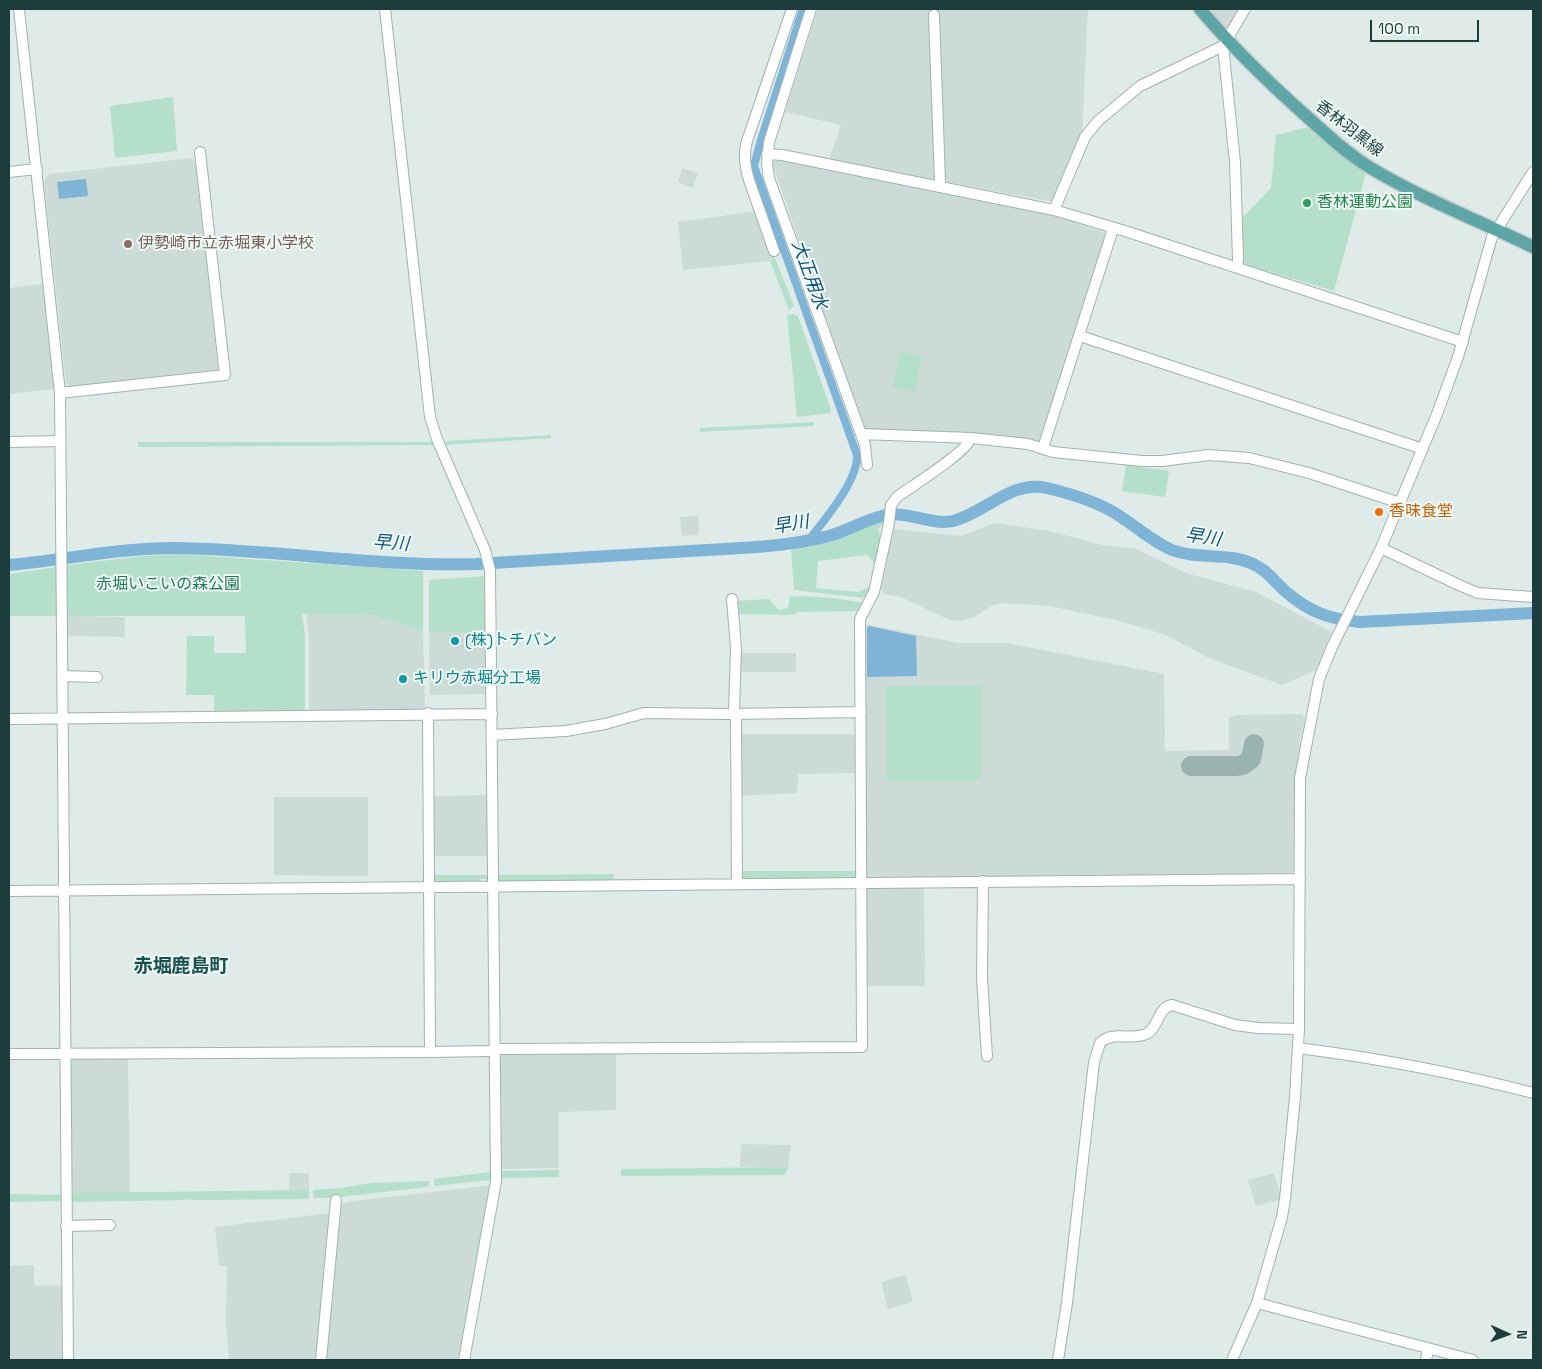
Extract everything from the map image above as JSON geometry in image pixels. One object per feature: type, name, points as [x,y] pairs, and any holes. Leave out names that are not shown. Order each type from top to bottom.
[{"type":"main road","name":"香林羽黒線","points":[[1200,9],[1225,43],[1350,154],[1379,172],[1533,247]]},
{"type":"street","points":[[19,9],[60,393],[68,1360]]},
{"type":"street","points":[[385,9],[430,417],[437,439],[486,553],[490,570],[496,1181],[464,1360]]},
{"type":"street","points":[[774,251],[749,180],[745,151],[792,9]]},
{"type":"street","points":[[811,9],[769,142],[766,164],[769,178],[866,445],[867,465]]},
{"type":"street","points":[[1054,210],[1085,137],[1098,121],[1150,80],[1225,43],[1245,9]]},
{"type":"street","points":[[934,15],[939,187]]},
{"type":"street","points":[[1225,43],[1237,184],[1237,268]]},
{"type":"street","points":[[60,393],[225,375],[200,152]]},
{"type":"street","points":[[767,154],[1054,210],[1463,342]]},
{"type":"street","points":[[9,172],[37,170]]},
{"type":"street","points":[[1232,1360],[1257,1303],[1284,1209],[1294,1113],[1299,1029],[1302,769],[1319,679],[1332,647],[1381,548],[1447,388],[1463,342],[1489,247],[1496,229],[1533,172]]},
{"type":"street","points":[[1043,448],[1113,229]]},
{"type":"street","points":[[1080,336],[1423,449]]},
{"type":"street","points":[[861,434],[971,438],[1028,444],[1053,452],[1142,461],[1170,461],[1209,455],[1259,459],[1309,473],[1400,503]]},
{"type":"street","points":[[9,1054],[430,1052],[862,1046],[860,619],[874,592],[889,523],[891,504],[897,497],[960,451],[971,438]]},
{"type":"street","points":[[9,442],[60,441]]},
{"type":"street","points":[[1381,548],[1478,593],[1533,597]]},
{"type":"street","points":[[732,599],[736,648],[734,711],[738,884]]},
{"type":"street","points":[[62,676],[98,677]]},
{"type":"street","points":[[492,734],[566,731],[605,724],[644,713],[861,712]]},
{"type":"street","points":[[9,719],[428,713],[492,714]]},
{"type":"street","points":[[428,713],[430,1052]]},
{"type":"street","points":[[9,891],[1300,879]]},
{"type":"street","points":[[984,881],[982,978],[987,1056]]},
{"type":"street","points":[[1058,1360],[1094,1062],[1100,1043],[1110,1037],[1148,1034],[1155,1026],[1162,1011],[1167,1006],[1172,1005],[1236,1025],[1258,1028],[1299,1029]]},
{"type":"street","points":[[1298,1048],[1395,1062],[1460,1075],[1533,1094]]},
{"type":"street","points":[[321,1360],[336,1200]]},
{"type":"street","points":[[66,1226],[110,1225]]},
{"type":"street","points":[[1257,1303],[1473,1360]]},
{"type":"street","points":[[1426,1360],[1428,1349]]},
{"type":"shaded area","points":[[818,9],[1088,9],[1082,135],[1054,202],[829,160],[841,125],[785,112]]},
{"type":"shaded area","points":[[1209,9],[1241,9],[1227,31]]},
{"type":"shaded area","name":"伊勢崎市立赤堀東小学校","points":[[192,158],[195,161],[218,368],[216,370],[70,387],[66,383],[44,181],[49,174]]},
{"type":"shaded area","points":[[777,159],[1053,215],[1105,233],[1107,238],[1042,441],[1038,443],[864,431],[774,168],[773,162]]},
{"type":"shaded area","points":[[682,168],[698,173],[693,188],[678,182]]},
{"type":"shaded area","points":[[757,211],[775,258],[770,261],[683,270],[678,222]]},
{"type":"shaded area","points":[[43,284],[45,287],[55,385],[52,389],[9,394],[9,288]]},
{"type":"shaded area","points":[[698,516],[699,535],[682,536],[680,517]]},
{"type":"shaded area","points":[[995,523],[1050,531],[1102,545],[1137,549],[1186,573],[1256,592],[1332,632],[1316,670],[1282,685],[1209,658],[1166,635],[1116,620],[1049,606],[1004,603],[993,605],[975,617],[961,621],[949,620],[901,597],[884,594],[881,588],[893,529],[961,536]]},
{"type":"shaded area","points":[[306,614],[373,615],[423,631],[425,711],[309,711],[309,640]]},
{"type":"shaded area","points":[[65,616],[125,617],[125,637],[66,636]]},
{"type":"shaded area","points":[[865,624],[959,643],[1007,643],[1164,674],[1165,751],[1229,749],[1229,718],[1236,715],[1302,714],[1305,718],[1294,785],[1295,871],[1290,874],[866,878]]},
{"type":"shaded area","points":[[429,632],[487,632],[488,694],[430,695]]},
{"type":"shaded area","points":[[737,653],[796,653],[796,672],[737,672]]},
{"type":"shaded area","points":[[738,734],[857,734],[857,773],[798,774],[797,793],[738,796]]},
{"type":"shaded area","points":[[488,795],[489,856],[432,856],[431,796]]},
{"type":"shaded area","points":[[274,797],[368,797],[368,876],[274,875]]},
{"type":"shaded area","points":[[924,886],[925,986],[864,986],[865,887]]},
{"type":"shaded area","points":[[616,1052],[616,1110],[559,1112],[559,1168],[500,1169],[498,1053]]},
{"type":"shaded area","points":[[69,1057],[128,1057],[130,1193],[70,1193]]},
{"type":"shaded area","points":[[741,1144],[791,1145],[788,1167],[740,1167]]},
{"type":"shaded area","points":[[289,1173],[309,1173],[309,1190],[289,1191]]},
{"type":"shaded area","points":[[1274,1173],[1282,1199],[1256,1206],[1248,1180]]},
{"type":"shaded area","points":[[493,1185],[461,1360],[326,1360],[339,1204]]},
{"type":"shaded area","points":[[331,1213],[316,1360],[229,1360],[226,1324],[227,1266],[219,1266],[215,1227]]},
{"type":"shaded area","points":[[34,1265],[34,1286],[64,1285],[65,1360],[9,1360],[9,1266]]},
{"type":"shaded area","points":[[906,1275],[913,1302],[888,1309],[881,1282]]},
{"type":"green space","points":[[173,97],[177,151],[115,158],[110,106]]},
{"type":"green space","name":"香林運動公園","points":[[1313,126],[1367,169],[1334,291],[1244,264],[1242,218],[1271,188],[1276,135]]},
{"type":"green space","points":[[775,258],[794,306],[789,310],[770,261]]},
{"type":"green space","points":[[793,314],[798,316],[831,410],[830,413],[797,417],[787,315]]},
{"type":"green space","points":[[900,351],[922,356],[915,392],[893,388]]},
{"type":"green space","points":[[814,422],[813,426],[699,432],[700,428]]},
{"type":"green space","points":[[551,435],[551,438],[444,445],[447,441]]},
{"type":"green space","points":[[138,442],[433,442],[434,445],[138,447]]},
{"type":"green space","points":[[1126,465],[1169,471],[1165,497],[1122,491]]},
{"type":"green space","points":[[884,521],[878,530],[880,536],[875,564],[867,555],[818,561],[816,588],[858,592],[870,587],[866,596],[863,598],[794,590],[791,550],[829,542]]},
{"type":"green space","name":"赤堀いこいの森公園","points":[[178,554],[423,571],[423,631],[373,615],[302,614],[305,636],[305,712],[214,715],[214,695],[186,695],[187,636],[214,636],[214,653],[246,653],[245,616],[9,616],[9,574],[57,567],[68,569],[68,565],[142,556]]},
{"type":"green space","points":[[486,576],[487,632],[429,632],[429,580]]},
{"type":"green space","points":[[790,597],[833,598],[865,603],[860,611],[796,612],[795,615],[736,614],[735,601],[769,599],[779,610],[788,608]]},
{"type":"green space","points":[[886,686],[982,686],[982,773],[975,781],[887,781]]},
{"type":"green space","points":[[739,871],[858,871],[858,878],[739,879]]},
{"type":"green space","points":[[614,874],[613,881],[497,881],[497,875]]},
{"type":"green space","points":[[432,875],[489,875],[489,881],[480,879],[480,881],[434,882]]},
{"type":"green space","points":[[788,1167],[785,1175],[621,1176],[621,1169]]},
{"type":"green space","points":[[559,1170],[559,1177],[500,1178],[500,1171]]},
{"type":"green space","points":[[490,1172],[490,1180],[434,1186],[434,1179]]},
{"type":"green space","points":[[430,1181],[428,1187],[332,1198],[313,1198],[313,1190],[372,1183]]},
{"type":"green space","points":[[309,1190],[309,1198],[307,1199],[188,1199],[70,1202],[70,1193]]},
{"type":"green space","points":[[9,1194],[63,1195],[63,1201],[9,1202]]},
{"type":"water","points":[[86,179],[88,196],[59,199],[57,182]]},
{"type":"water","points":[[869,626],[916,636],[917,676],[867,677],[867,628]]},
{"type":"waterway","name":"大正用水","points":[[803,9],[754,166],[857,455],[856,465],[846,488],[809,540]]},
{"type":"waterway","name":"早川","points":[[9,565],[112,552],[174,548],[250,551],[400,563],[476,564],[757,547],[795,543],[823,537],[891,514],[936,521],[953,521],[965,517],[998,498],[1022,489],[1034,487],[1066,493],[1104,507],[1158,543],[1172,550],[1192,555],[1233,558],[1258,566],[1302,604],[1320,613],[1339,619],[1360,622],[1533,613]]},
{"type":"taxiway","points":[[1191,766],[1243,765],[1251,759],[1254,744]]},
{"type":"place","name":"香林運動公園","points":[[1307,203]]},
{"type":"place","name":"伊勢崎市立赤堀東小学校","points":[[128,244]]},
{"type":"place","name":"香味食堂","points":[[1379,512]]},
{"type":"place","name":"(株)トチバン","points":[[455,641]]},
{"type":"place","name":"キリウ赤堀分工場","points":[[403,679]]},
{"type":"district","name":"赤堀鹿島町","points":[[181,967]]}]
